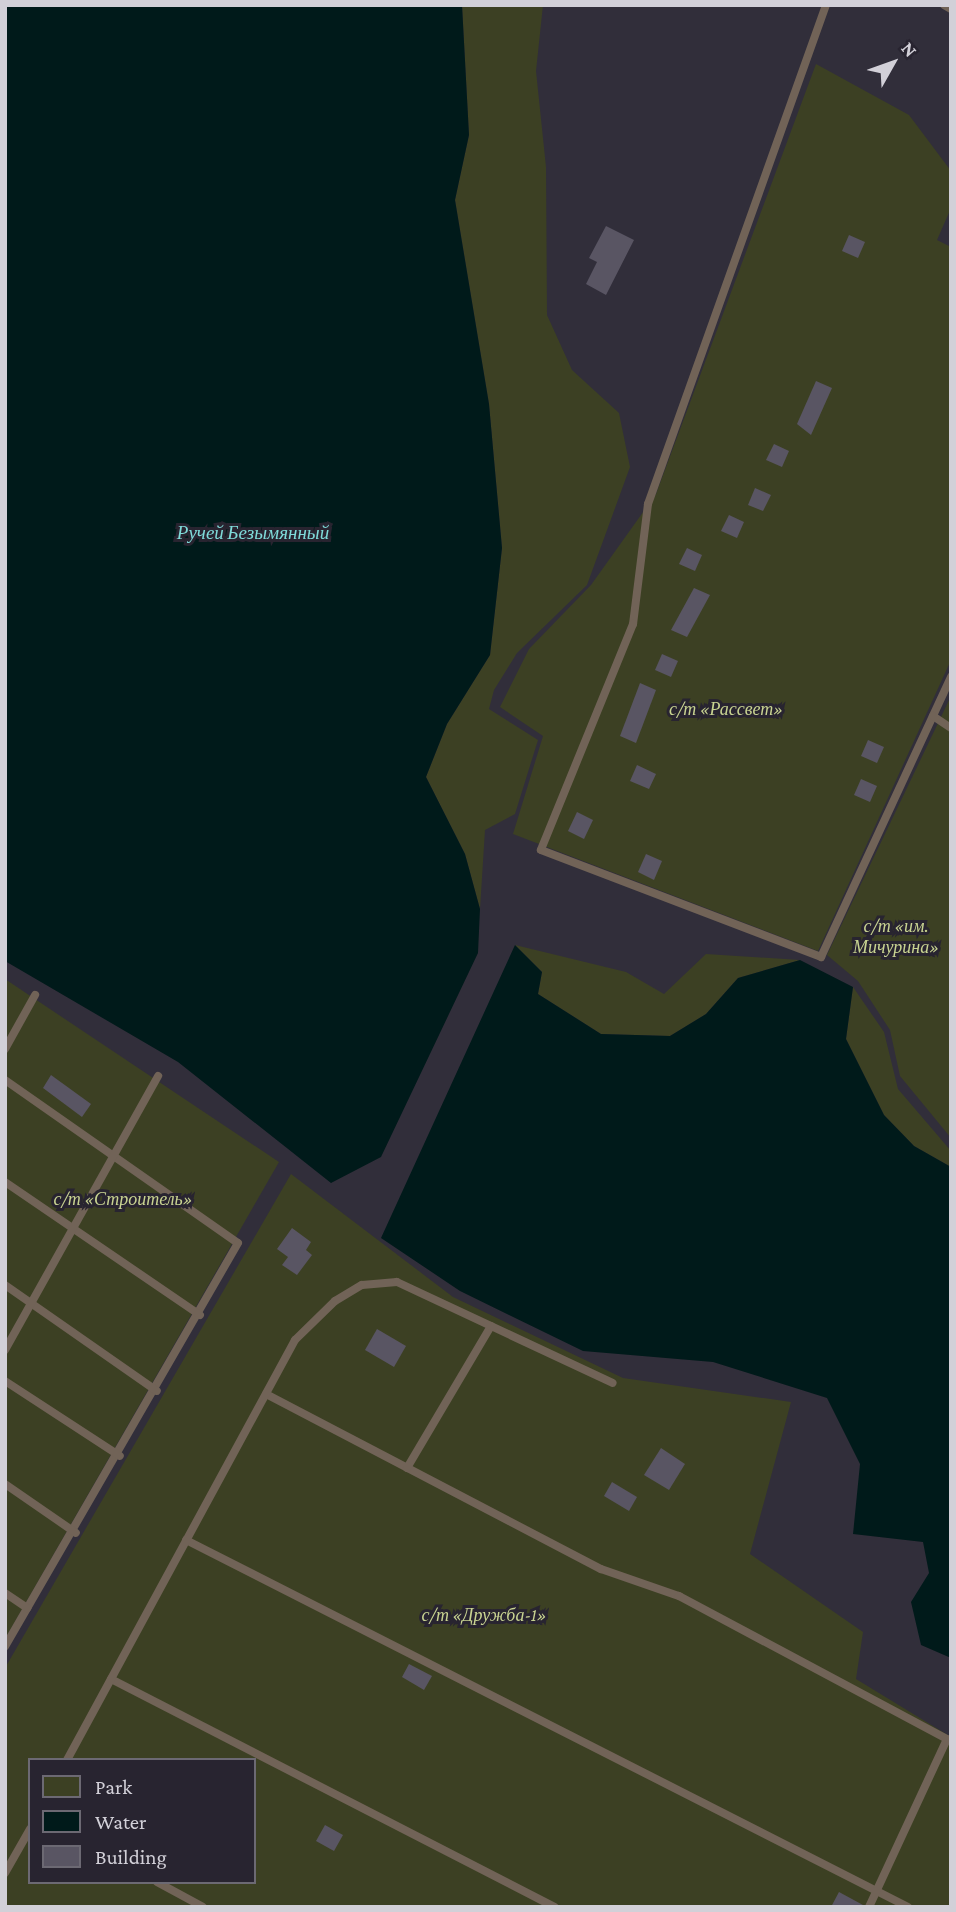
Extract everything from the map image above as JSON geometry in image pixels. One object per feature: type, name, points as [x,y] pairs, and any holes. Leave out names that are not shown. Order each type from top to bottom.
[{"type":"lane","points":[[826,5],[648,504],[633,624],[541,850],[821,957],[951,677]]},
{"type":"lane","points":[[944,5],[951,9]]},
{"type":"lane","points":[[933,716],[951,728]]},
{"type":"lane","points":[[5,1049],[35,995]]},
{"type":"lane","points":[[5,1350],[158,1076]]},
{"type":"lane","points":[[5,1080],[238,1243],[158,1391],[76,1533],[5,1647]]},
{"type":"lane","points":[[5,1182],[200,1314]]},
{"type":"lane","points":[[69,1758],[295,1340],[362,1285],[397,1282],[613,1382]]},
{"type":"lane","points":[[5,1285],[158,1391]]},
{"type":"lane","points":[[407,1468],[491,1326]]},
{"type":"lane","points":[[5,1381],[120,1455]]},
{"type":"lane","points":[[266,1394],[601,1569],[679,1596],[949,1740],[869,1907]]},
{"type":"lane","points":[[5,1485],[76,1533]]},
{"type":"lane","points":[[186,1540],[908,1907]]},
{"type":"lane","points":[[5,1593],[27,1608]]},
{"type":"lane","points":[[111,1679],[555,1907]]},
{"type":"lane","points":[[5,1873],[28,1833]]},
{"type":"lane","points":[[161,1884],[203,1907]]},
{"type":"green space","points":[[462,5],[543,5],[536,71],[546,167],[547,315],[572,370],[619,413],[630,467],[587,585],[517,653],[494,690],[489,709],[538,740],[515,814],[485,830],[480,909],[465,854],[426,777],[447,724],[490,655],[502,548],[489,404],[455,200],[469,135]]},
{"type":"green space","name":"с/т «Рассвет»","points":[[816,64],[909,115],[951,171],[951,208],[937,240],[951,247],[951,660],[818,951],[513,834],[543,736],[500,707],[529,649],[591,585],[656,494]]},
{"type":"green space","name":"с/т «им. Мичурина»","points":[[951,696],[951,1138],[900,1076],[890,1030],[858,981],[827,955]]},
{"type":"green space","points":[[515,945],[626,972],[664,994],[706,954],[800,960],[738,978],[706,1014],[670,1036],[601,1034],[538,994],[542,972]]},
{"type":"green space","name":"с/т «Строитель»","points":[[5,979],[279,1162],[5,1639]]},
{"type":"green space","points":[[853,987],[884,1032],[898,1089],[951,1151],[951,1167],[914,1146],[884,1115],[846,1039]]},
{"type":"green space","name":"с/т «Дружба-1»","points":[[291,1174],[453,1297],[623,1378],[791,1402],[750,1554],[863,1632],[856,1679],[951,1737],[951,1907],[5,1907],[5,1668]]},
{"type":"water","name":"Ручей Безымянный","points":[[5,5],[462,5],[469,135],[455,200],[489,404],[502,548],[490,655],[447,724],[426,777],[465,854],[480,909],[478,953],[381,1157],[331,1183],[178,1062],[5,961]]},
{"type":"water","points":[[515,945],[542,972],[538,994],[601,1034],[670,1036],[706,1014],[738,978],[800,960],[853,987],[846,1039],[884,1115],[914,1146],[951,1167],[951,1658],[921,1645],[911,1602],[929,1573],[923,1542],[853,1534],[860,1464],[827,1398],[713,1362],[583,1351],[460,1291],[381,1238]]},
{"type":"building","points":[[606,226],[634,240],[606,295],[586,284],[597,262],[589,258]]},
{"type":"building","points":[[849,235],[865,242],[858,258],[842,251]]},
{"type":"building","points":[[816,381],[832,388],[811,435],[797,424]]},
{"type":"building","points":[[774,444],[789,451],[782,467],[766,460]]},
{"type":"building","points":[[755,488],[771,495],[763,511],[748,505]]},
{"type":"building","points":[[729,515],[744,522],[737,538],[721,531]]},
{"type":"building","points":[[687,548],[702,555],[695,571],[679,564]]},
{"type":"building","points":[[694,588],[710,595],[687,637],[671,630]]},
{"type":"building","points":[[662,654],[678,661],[671,677],[655,670]]},
{"type":"building","points":[[640,683],[656,690],[636,743],[620,736]]},
{"type":"building","points":[[868,740],[884,747],[877,763],[861,756]]},
{"type":"building","points":[[637,765],[656,774],[649,789],[630,781]]},
{"type":"building","points":[[861,779],[877,786],[870,802],[854,795]]},
{"type":"building","points":[[577,812],[593,820],[584,839],[568,831]]},
{"type":"building","points":[[646,854],[662,861],[654,880],[638,872]]},
{"type":"building","points":[[51,1075],[91,1104],[82,1117],[43,1088]]},
{"type":"building","points":[[292,1228],[311,1242],[306,1250],[312,1255],[297,1275],[282,1265],[288,1257],[277,1249]]},
{"type":"building","points":[[377,1329],[406,1346],[394,1367],[365,1350]]},
{"type":"building","points":[[661,1448],[685,1464],[669,1490],[644,1475]]},
{"type":"building","points":[[612,1482],[637,1497],[629,1511],[604,1496]]},
{"type":"building","points":[[409,1664],[432,1676],[424,1690],[402,1677]]},
{"type":"building","points":[[325,1825],[343,1835],[334,1851],[316,1841]]},
{"type":"building","points":[[839,1892],[863,1905],[863,1907],[831,1907]]}]
